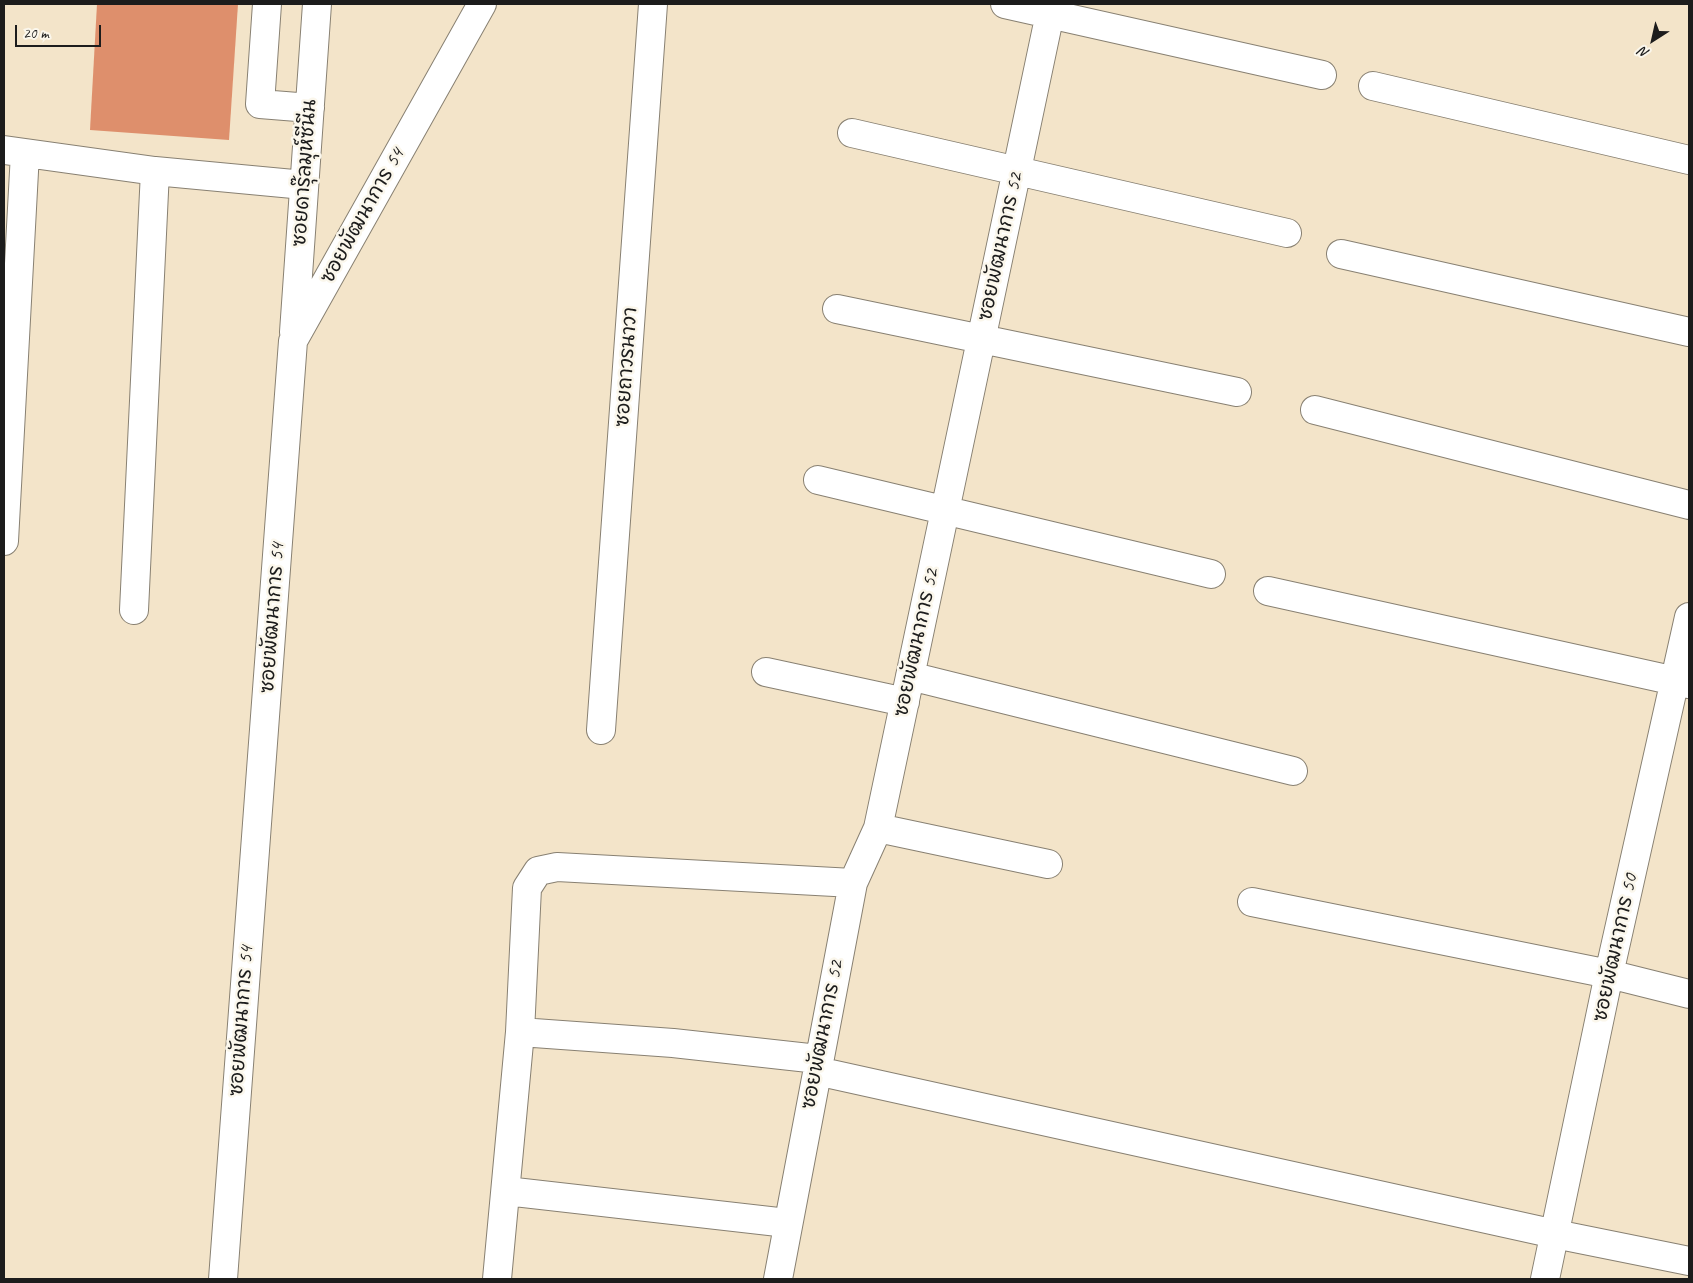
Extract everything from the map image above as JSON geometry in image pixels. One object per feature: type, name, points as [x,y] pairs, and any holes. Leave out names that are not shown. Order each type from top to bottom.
[{"type":"street","points":[[267,4],[260,104],[310,108]]},
{"type":"street","name":"ซอยดารุ๊ลมุห์ซีนีน","points":[[293,341],[317,4]]},
{"type":"street","name":"ซอยพัฒนาการ 54","points":[[223,1279],[293,341],[482,4]]},
{"type":"street","name":"ซอยถาวรนาวา","points":[[600,730],[653,4]]},
{"type":"street","points":[[1005,4],[1051,9],[1322,75]]},
{"type":"street","name":"ซอยพัฒนาการ 52","points":[[778,1279],[787,1223],[853,882],[878,828],[1051,9]]},
{"type":"street","points":[[1372,86],[1689,160]]},
{"type":"street","points":[[852,133],[1287,233]]},
{"type":"street","points":[[4,541],[14,151],[155,171],[304,185]]},
{"type":"street","points":[[134,610],[155,171]]},
{"type":"street","points":[[1341,254],[1689,332]]},
{"type":"street","points":[[837,309],[1237,392]]},
{"type":"street","points":[[1315,410],[1689,505]]},
{"type":"street","points":[[818,480],[1211,574]]},
{"type":"street","points":[[1268,591],[1683,683]]},
{"type":"street","name":"ซอยพัฒนาการ 50","points":[[1545,1279],[1610,974],[1683,683],[1689,617]]},
{"type":"street","points":[[766,672],[905,702]]},
{"type":"street","points":[[910,676],[1293,771]]},
{"type":"street","points":[[878,828],[1048,864]]},
{"type":"street","points":[[497,1279],[520,1032],[527,888],[538,871],[557,867],[853,882]]},
{"type":"street","points":[[1252,902],[1610,974],[1689,994]]},
{"type":"street","points":[[520,1032],[673,1043],[817,1065],[1555,1234],[1689,1261]]},
{"type":"street","points":[[506,1191],[787,1223]]},
{"type":"building","points":[[97,4],[238,4],[229,140],[90,130]]}]
